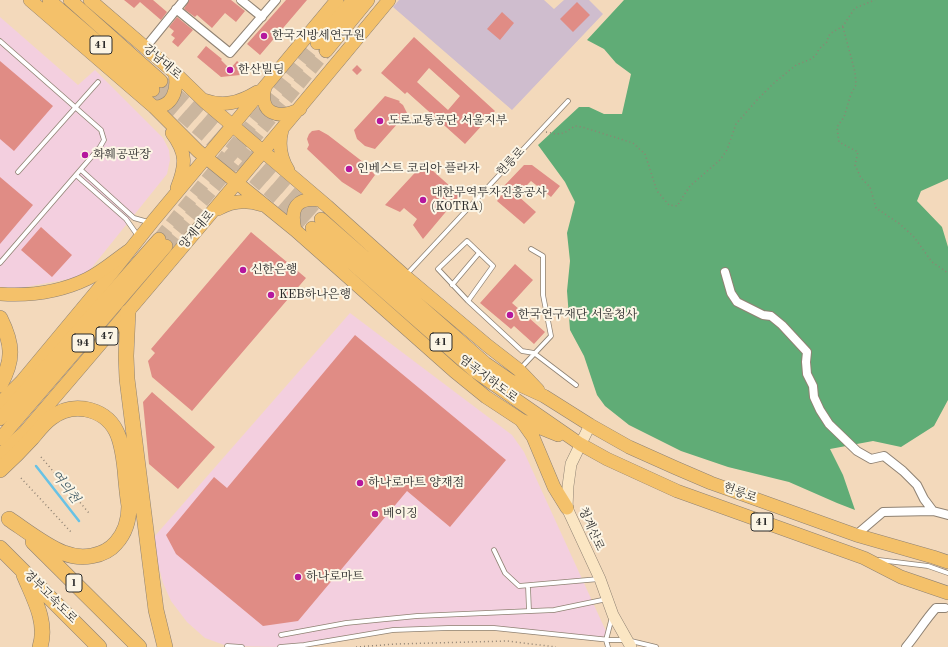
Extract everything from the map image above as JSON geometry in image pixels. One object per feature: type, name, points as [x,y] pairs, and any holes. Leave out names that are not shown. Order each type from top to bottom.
[{"type":"highway","points":[[128,312],[126,363],[127,379],[154,598],[158,623],[165,647]]},
{"type":"highway","points":[[0,318],[7,333],[10,348],[9,366],[0,385]]},
{"type":"highway","points":[[0,469],[17,454],[50,418],[63,410],[84,409],[100,414],[106,419],[115,429],[122,444],[129,506],[129,515],[126,527],[121,537],[107,550],[98,554],[87,556],[65,554],[4,514]]},
{"type":"highway","name":"1","points":[[4,514],[139,647]]},
{"type":"highway","name":"경부고속도로","points":[[0,548],[99,647]]},
{"type":"highway","points":[[20,567],[40,616],[42,633],[40,647]]},
{"type":"main road","points":[[30,0],[154,107],[198,152],[295,230],[454,371],[486,397],[521,420],[580,444]]},
{"type":"main road","name":"41","points":[[49,0],[157,86],[70,0]]},
{"type":"main road","name":"강남대로","points":[[90,0],[405,276],[488,346],[519,370],[544,396]]},
{"type":"main road","points":[[0,403],[22,381],[106,280],[153,220],[337,0]]},
{"type":"main road","points":[[353,0],[322,47],[368,0]]},
{"type":"main road","name":"양재대로","points":[[0,456],[24,433],[128,312],[238,183],[390,0]]},
{"type":"main road","points":[[154,107],[165,105],[174,96],[176,88],[175,74]]},
{"type":"main road","points":[[202,99],[216,104],[232,103],[247,98],[265,87]]},
{"type":"main road","points":[[265,87],[263,96],[264,104],[266,109],[271,113],[287,114],[300,109]]},
{"type":"main road","points":[[154,107],[177,140],[183,153],[184,165],[179,182],[174,196],[164,207]]},
{"type":"main road","points":[[282,130],[280,144],[281,155],[286,167],[295,179]]},
{"type":"main road","points":[[295,230],[293,214],[297,205],[304,200],[320,200]]},
{"type":"main road","points":[[212,213],[229,203],[238,201],[254,203],[269,208]]},
{"type":"main road","name":"염곡지하도로","points":[[544,396],[511,381],[485,363],[316,224],[476,372],[580,444]]},
{"type":"main road","name":"양재대로","points":[[0,419],[162,243],[0,439]]},
{"type":"main road","points":[[0,294],[14,295],[40,293],[76,284],[98,273],[128,251]]},
{"type":"main road","name":"헌릉로","points":[[544,396],[590,425],[629,446],[711,483],[856,535],[948,562]]},
{"type":"main road","points":[[521,420],[533,437],[554,487],[567,508]]},
{"type":"main road","name":"청계산로","points":[[590,425],[571,464],[567,508],[600,579],[613,614],[629,644]]},
{"type":"main road","points":[[0,469],[24,433]]},
{"type":"main road","name":"헌릉로","points":[[580,444],[607,459],[677,491],[864,558],[901,577],[948,594]]},
{"type":"street","points":[[145,48],[184,0]]},
{"type":"street","points":[[241,0],[262,16]]},
{"type":"street","points":[[176,9],[230,53],[276,0]]},
{"type":"street","points":[[725,272],[731,293],[737,302],[763,315],[771,316],[782,325],[807,352],[806,362],[808,374],[813,386],[814,397],[829,424],[857,451],[871,459],[884,456],[903,471],[917,485],[933,511]]},
{"type":"street","points":[[856,535],[883,512],[933,511],[948,515]]},
{"type":"street","points":[[906,647],[914,638],[925,620],[936,608],[945,608]]},
{"type":"lane","points":[[0,41],[102,130],[104,136],[102,144],[81,170],[0,262]]},
{"type":"lane","points":[[18,172],[98,82]]},
{"type":"lane","name":"헌릉로","points":[[405,276],[568,101]]},
{"type":"lane","points":[[81,170],[134,218],[148,222],[153,220]]},
{"type":"lane","points":[[76,175],[126,219],[139,238]]},
{"type":"lane","points":[[468,302],[493,266],[467,241],[438,270],[468,302],[522,351],[534,353],[576,385]]},
{"type":"lane","points":[[519,370],[551,336],[543,295],[543,256],[531,249]]},
{"type":"lane","points":[[452,285],[480,253]]},
{"type":"lane","points":[[494,550],[505,573],[519,586],[600,579]]},
{"type":"lane","points":[[864,558],[928,566],[948,573]]},
{"type":"lane","points":[[528,586],[529,611]]},
{"type":"lane","points":[[281,635],[352,622],[417,616],[554,610],[608,599]]},
{"type":"lane","points":[[607,644],[613,614]]},
{"type":"lane","points":[[280,647],[304,645],[393,630],[494,628],[607,644],[629,644],[656,647]]},
{"type":"lane","points":[[227,646],[242,647]]},
{"type":"path","points":[[541,130],[556,134],[564,133],[575,126],[582,126],[634,144],[645,154],[657,191],[669,205],[677,206],[682,196],[690,186],[720,160],[727,150],[736,124],[757,100],[774,83],[796,65],[811,59],[816,55],[819,49],[827,42],[831,33],[843,26],[855,8],[876,0]]},
{"type":"path","points":[[843,26],[855,72],[856,85],[851,94],[844,117],[837,127],[839,142],[858,152],[855,165],[862,178],[870,187],[876,208],[900,224],[914,237],[932,262],[948,273]]},
{"type":"path","points":[[41,457],[89,513]]},
{"type":"path","points":[[22,478],[71,532]]},
{"type":"path","points":[[356,647],[404,643],[507,641],[556,647]]},
{"type":"shaded area","points":[[399,0],[544,0],[554,9],[564,0],[589,0],[603,14],[512,110],[393,7]]},
{"type":"shaded area","name":"화훼공판장","points":[[0,17],[78,85],[95,70],[163,138],[169,150],[170,160],[167,174],[85,276],[20,288],[0,287]]},
{"type":"shaded area","name":"하나로마트 양재점","points":[[350,313],[512,435],[524,452],[610,640],[494,628],[393,630],[280,647],[227,646],[205,638],[187,622],[171,601],[163,583],[158,564],[154,537]]},
{"type":"green space","points":[[624,0],[948,0],[948,179],[921,191],[917,201],[942,227],[948,247],[948,400],[934,426],[901,447],[873,441],[830,449],[843,475],[855,510],[789,482],[728,467],[681,451],[629,425],[605,406],[597,395],[584,356],[570,330],[567,291],[570,261],[567,233],[575,202],[565,182],[538,145],[579,107],[589,107],[604,114],[622,114],[631,74],[616,63],[604,49],[587,40]]},
{"type":"building","points":[[124,0],[153,0],[167,12],[161,20],[140,2],[134,8]]},
{"type":"building","points":[[189,0],[231,0],[245,11],[236,22],[225,13],[212,28],[197,15],[195,17],[184,9]]},
{"type":"building","points":[[286,0],[307,0],[260,55],[247,44]]},
{"type":"building","points":[[577,2],[590,15],[573,32],[560,19]]},
{"type":"building","points":[[502,12],[514,23],[500,40],[487,29]]},
{"type":"building","points":[[177,17],[193,30],[178,47],[172,42],[175,38],[171,35],[174,31],[169,27]]},
{"type":"building","points":[[414,37],[495,111],[465,144],[407,92],[405,94],[381,73]],"holes":[[[429,68],[460,96],[448,110],[417,82]]]},
{"type":"building","points":[[206,46],[222,59],[221,60],[230,69],[237,61],[246,68],[240,75],[221,77],[197,57]]},
{"type":"building","points":[[0,61],[53,106],[14,151],[0,139]]},
{"type":"building","points":[[357,65],[362,70],[357,75],[352,70]]},
{"type":"building","name":"도로교통공단 서울지부","points":[[385,96],[400,101],[399,102],[403,105],[407,113],[375,149],[365,146],[357,139],[354,130]]},
{"type":"building","name":"인베스트 코리아 플라자","points":[[319,130],[328,135],[363,162],[375,175],[361,194],[342,182],[307,149],[309,145],[307,139],[309,134],[312,131]]},
{"type":"building","name":"대한무역투자진흥공사 (KOTRA)","points":[[424,163],[460,195],[423,239],[413,225],[417,219],[404,208],[400,212],[385,205]]},
{"type":"building","points":[[524,165],[532,165],[560,186],[551,197],[531,181],[517,195],[536,212],[524,224],[497,201],[506,189],[503,187]]},
{"type":"building","points":[[0,177],[33,205],[0,244]]},
{"type":"building","points":[[41,227],[72,255],[52,277],[21,250]]},
{"type":"building","points":[[251,232],[306,278],[192,411],[152,377],[148,361],[155,353],[151,349]]},
{"type":"building","name":"한국연구재단 서울청사","points":[[515,264],[533,280],[512,303],[545,332],[534,344],[514,326],[511,329],[480,303]]},
{"type":"building","name":"하나로마트 양재점","points":[[355,335],[506,460],[450,527],[407,491],[298,621],[263,626],[176,554],[166,535],[214,477],[227,488]]},
{"type":"building","points":[[152,392],[215,447],[178,489],[149,464],[143,402]]},
{"type":"waterway","name":"여의천","points":[[36,466],[79,521]]},
{"type":"tunnel","points":[[159,239],[317,43]]},
{"type":"tunnel","points":[[166,246],[326,51]]},
{"type":"tunnel","points":[[161,81],[321,219]]},
{"type":"tunnel","points":[[153,90],[312,228]]},
{"type":"place","name":"한국지방세연구원","points":[[264,36]]},
{"type":"place","name":"한산빌딩","points":[[230,70]]},
{"type":"place","name":"도로교통공단 서울지부","points":[[380,121]]},
{"type":"place","name":"화훼공판장","points":[[85,155]]},
{"type":"place","name":"인베스트 코리아 플라자","points":[[349,169]]},
{"type":"place","name":"대한무역투자진흥공사 (KOTRA)","points":[[423,200]]},
{"type":"place","name":"신한은행","points":[[243,270]]},
{"type":"place","name":"KEB하나은행","points":[[271,295]]},
{"type":"place","name":"한국연구재단 서울청사","points":[[510,315]]},
{"type":"place","name":"하나로마트 양재점","points":[[360,483]]},
{"type":"place","name":"베이징","points":[[375,514]]},
{"type":"place","name":"하나로마트","points":[[298,577]]}]
